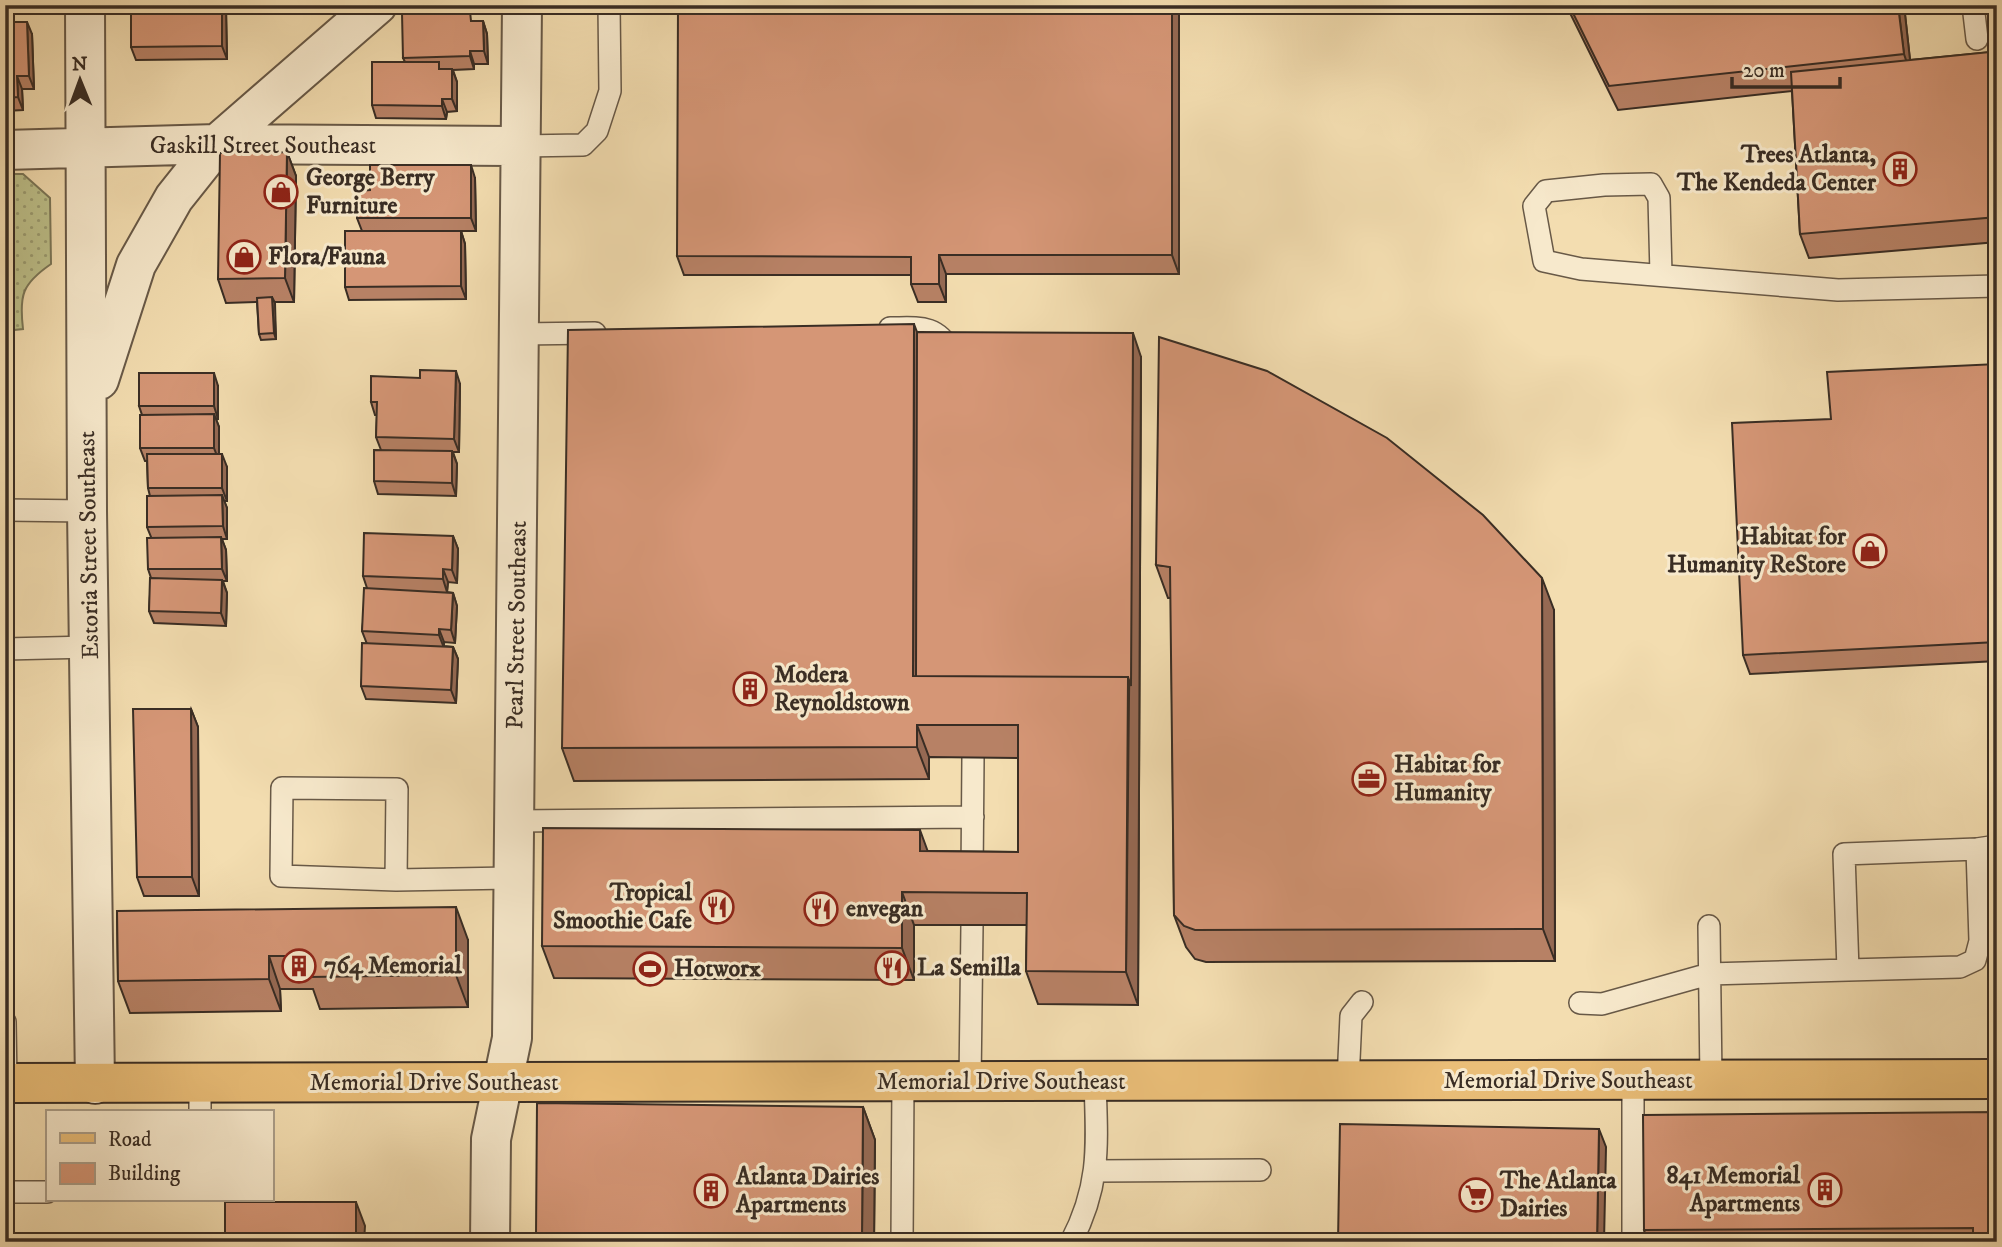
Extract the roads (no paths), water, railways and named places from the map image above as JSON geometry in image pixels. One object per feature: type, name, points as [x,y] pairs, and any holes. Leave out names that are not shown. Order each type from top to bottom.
[{"type":"main road","name":"Memorial Drive Southeast","points":[[6,1083],[95,1084],[200,1098],[503,1083],[1997,1079]]},
{"type":"street","name":"Estoria Street Southeast","points":[[85,5],[87,511],[95,1084]]},
{"type":"street","points":[[88,412],[136,265],[174,198],[217,144],[377,5]]},
{"type":"street","name":"Pearl Street Southeast","points":[[490,1242],[491,1139],[512,1038],[522,5]]},
{"type":"street","name":"Gaskill Street Southeast","points":[[5,149],[217,144],[521,146]]},
{"type":"lane","points":[[521,146],[583,145],[597,131],[610,91],[609,5]]},
{"type":"lane","points":[[1973,5],[1977,39]]},
{"type":"lane","points":[[1661,274],[1659,198],[1651,184],[1604,185],[1546,191],[1534,206],[1544,261],[1581,269],[1838,290],[1997,286]]},
{"type":"lane","points":[[865,329],[929,330],[944,338],[953,356]]},
{"type":"lane","points":[[520,334],[617,332]]},
{"type":"lane","points":[[5,510],[87,511]]},
{"type":"lane","points":[[5,649],[90,647]]},
{"type":"lane","points":[[972,884],[973,757]]},
{"type":"lane","points":[[396,880],[397,789],[282,788],[281,876],[396,880],[514,878]]},
{"type":"lane","points":[[514,821],[973,817]]},
{"type":"lane","points":[[1580,1003],[1602,1004],[1709,974],[1960,967],[1975,960],[1980,941],[1987,848],[1844,855],[1848,970]]},
{"type":"lane","points":[[970,1082],[972,925]]},
{"type":"lane","points":[[1709,926],[1711,1080]]},
{"type":"lane","points":[[1348,1081],[1352,1016],[1362,1002]]},
{"type":"lane","points":[[5,1022],[6,1083]]},
{"type":"lane","points":[[1633,1080],[1633,1242]]},
{"type":"lane","points":[[902,1242],[903,1082]]},
{"type":"lane","points":[[1070,1242],[1084,1217],[1093,1188],[1096,1082]]},
{"type":"lane","points":[[1095,1171],[1260,1170]]},
{"type":"lane","points":[[5,1192],[46,1192]]},
{"type":"place","name":"Trees Atlanta, The Kendeda Center","points":[[1900,169]]},
{"type":"place","name":"George Berry Furniture","points":[[281,192]]},
{"type":"place","name":"Flora/Fauna","points":[[244,257]]},
{"type":"place","name":"Habitat for Humanity ReStore","points":[[1870,551]]},
{"type":"place","name":"Modera Reynoldstown","points":[[750,689]]},
{"type":"place","name":"Habitat for Humanity","points":[[1369,779]]},
{"type":"place","name":"Tropical Smoothie Cafe","points":[[717,907]]},
{"type":"place","name":"envegan","points":[[821,909]]},
{"type":"place","name":"764 Memorial","points":[[299,966]]},
{"type":"place","name":"La Semilla","points":[[892,968]]},
{"type":"place","name":"Hotworx","points":[[650,969]]},
{"type":"place","name":"841 Memorial Apartments","points":[[1825,1190]]},
{"type":"place","name":"Atlanta Dairies Apartments","points":[[711,1191]]},
{"type":"place","name":"The Atlanta Dairies","points":[[1476,1195]]}]
